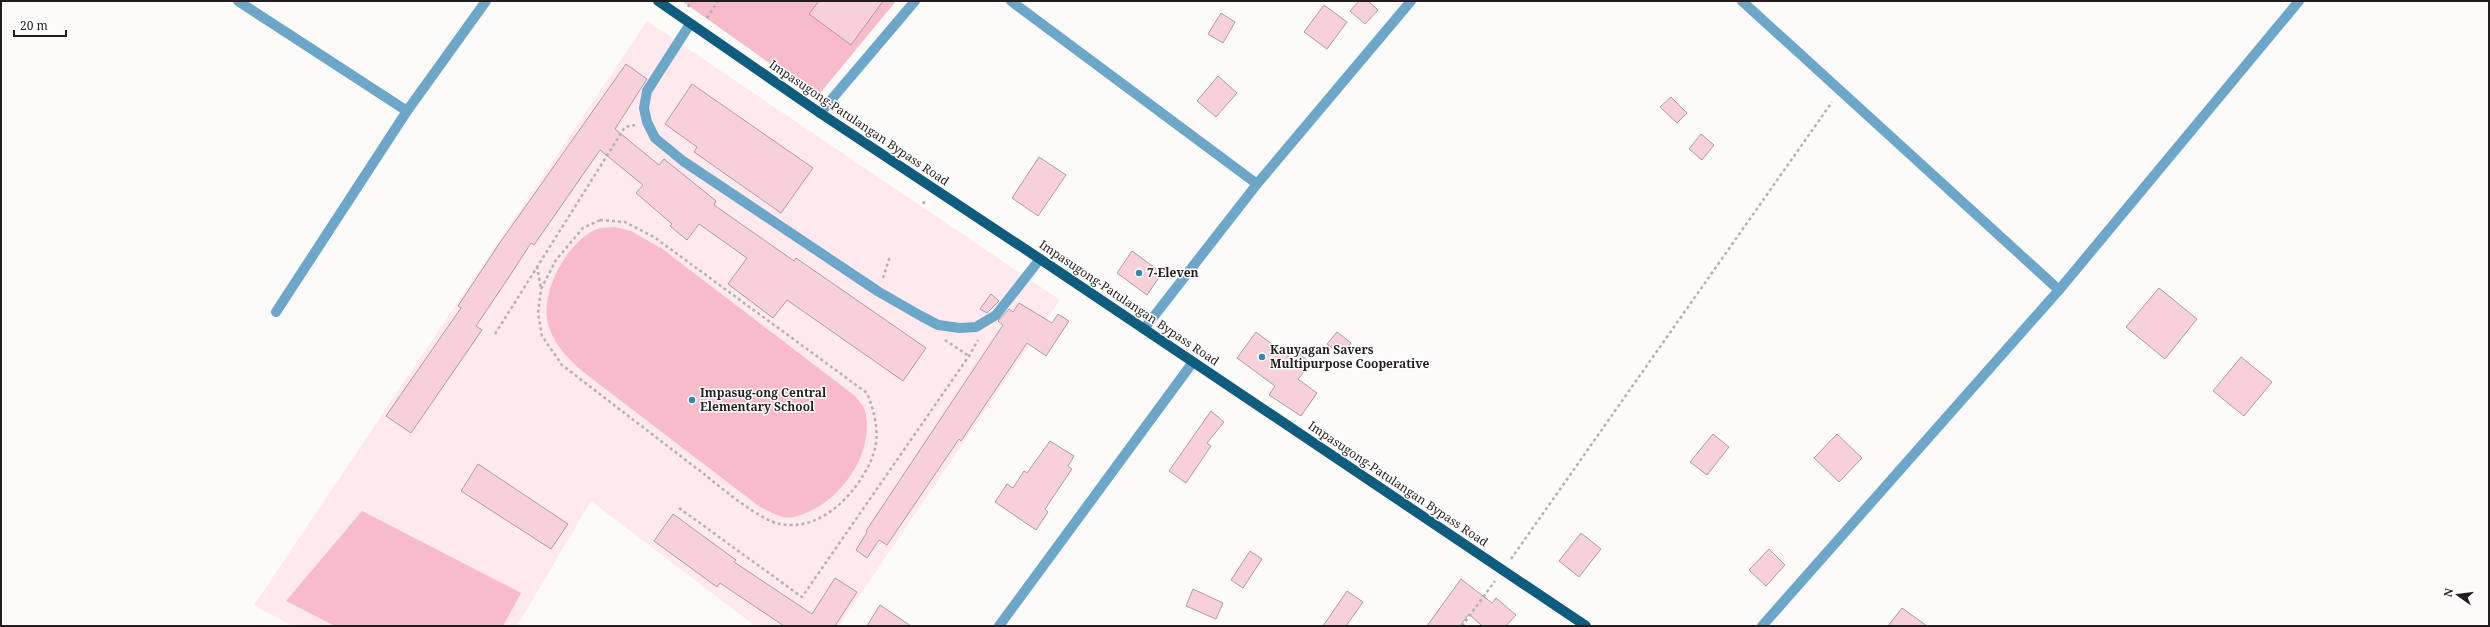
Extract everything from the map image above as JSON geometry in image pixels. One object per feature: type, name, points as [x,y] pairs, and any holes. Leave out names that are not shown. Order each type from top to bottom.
[{"type":"main road","name":"Impasugong-Patulangan Bypass Road","points":[[658,1],[820,114],[1040,258],[1586,626]]},
{"type":"street","points":[[238,1],[407,111]]},
{"type":"street","points":[[276,312],[407,111],[486,1]]},
{"type":"street","points":[[820,114],[914,1]]},
{"type":"street","points":[[1011,1],[1257,184]]},
{"type":"street","points":[[1144,329],[1257,184],[1411,1]]},
{"type":"street","points":[[1742,1],[2059,290]]},
{"type":"street","points":[[1762,626],[2059,290],[2299,1]]},
{"type":"street","points":[[690,24],[647,91],[644,108],[647,122],[655,138],[683,161],[879,292],[938,325],[960,328],[976,327],[988,322],[996,315],[1040,258]]},
{"type":"street","points":[[999,626],[1193,362]]},
{"type":"path","points":[[700,31],[718,1]]},
{"type":"path","points":[[1462,626],[1503,571],[1840,90]]},
{"type":"path","points":[[495,334],[536,266],[625,127],[647,122]]},
{"type":"path","points":[[536,266],[541,289],[538,313],[542,336],[562,365],[742,504],[779,524],[811,524],[845,501],[870,466],[877,438],[875,414],[867,393],[654,237],[625,222],[600,220],[583,228],[556,260],[541,289]]},
{"type":"path","points":[[879,292],[890,256]]},
{"type":"path","points":[[679,508],[802,597],[969,356],[988,322]]},
{"type":"path","points":[[938,325],[941,338],[969,356]]},
{"type":"shaded area","points":[[682,1],[896,1],[817,97]]},
{"type":"shaded area","name":"Impasug-ong Central Elementary School","points":[[647,21],[1060,300],[839,626],[755,626],[591,501],[517,626],[292,626],[254,605]]},
{"type":"shaded area","points":[[615,227],[631,231],[661,248],[855,396],[861,403],[865,411],[867,426],[861,456],[845,483],[823,504],[803,514],[790,517],[774,514],[760,507],[582,371],[558,346],[549,327],[547,314],[551,285],[557,271],[565,257],[575,245],[586,236],[599,228]]},
{"type":"shaded area","points":[[362,511],[521,593],[503,626],[335,626],[286,601]]},
{"type":"building","points":[[819,1],[883,1],[851,45],[809,14]]},
{"type":"building","points":[[1359,1],[1368,1],[1378,10],[1365,24],[1350,11]]},
{"type":"building","points":[[1324,5],[1347,22],[1327,49],[1304,32]]},
{"type":"building","points":[[1221,13],[1235,22],[1223,43],[1208,34]]},
{"type":"building","points":[[626,64],[647,79],[615,129],[659,165],[664,159],[716,201],[714,205],[794,261],[796,258],[926,348],[903,381],[787,300],[773,318],[728,284],[747,258],[699,224],[687,240],[670,226],[672,224],[636,193],[643,185],[600,150],[534,245],[531,243],[476,326],[482,330],[411,433],[386,416],[461,308],[458,306],[499,244]]},
{"type":"building","points":[[1218,76],[1237,93],[1216,117],[1197,101]]},
{"type":"building","points":[[692,84],[813,168],[781,213],[694,152],[697,147],[665,124]]},
{"type":"building","points":[[1671,97],[1687,113],[1677,123],[1660,107]]},
{"type":"building","points":[[1701,134],[1714,145],[1702,160],[1689,149]]},
{"type":"building","points":[[1039,157],[1066,175],[1038,216],[1012,198]]},
{"type":"building","name":"7-Eleven","points":[[1132,251],[1162,273],[1147,295],[1117,273]]},
{"type":"building","points":[[2159,288],[2197,319],[2165,359],[2126,327]]},
{"type":"building","points":[[991,294],[999,301],[987,313],[980,309]]},
{"type":"building","points":[[1019,303],[1052,323],[1058,314],[1069,321],[1046,356],[1027,343],[961,441],[959,439],[887,545],[879,540],[867,558],[856,550],[867,532],[866,531],[1003,325],[998,321],[1009,309],[1013,312]]},
{"type":"building","points":[[1256,332],[1293,360],[1299,353],[1311,364],[1298,379],[1317,393],[1301,416],[1269,395],[1275,386],[1237,358]]},
{"type":"building","points":[[1337,332],[1351,343],[1342,355],[1327,344]]},
{"type":"building","points":[[2241,357],[2272,382],[2244,416],[2213,391]]},
{"type":"building","points":[[1211,411],[1224,422],[1207,443],[1211,446],[1186,483],[1169,471]]},
{"type":"building","points":[[1713,434],[1729,447],[1707,475],[1690,462]]},
{"type":"building","points":[[1837,434],[1862,458],[1839,482],[1814,458]]},
{"type":"building","points":[[1050,441],[1074,456],[1068,466],[1072,469],[1045,509],[1048,512],[1036,530],[995,502],[1007,484],[1013,488],[1024,471],[1027,473]]},
{"type":"building","points":[[478,464],[568,524],[551,549],[461,491]]},
{"type":"building","points":[[673,514],[736,560],[734,562],[812,614],[835,578],[857,592],[835,626],[784,626],[720,583],[717,587],[654,541]]},
{"type":"building","points":[[1581,533],[1601,549],[1579,577],[1559,561]]},
{"type":"building","points":[[1769,549],[1785,565],[1766,586],[1749,570]]},
{"type":"building","points":[[1250,551],[1262,559],[1243,588],[1231,580]]},
{"type":"building","points":[[1461,579],[1492,603],[1496,598],[1516,615],[1506,626],[1482,626],[1469,614],[1460,626],[1427,626]]},
{"type":"building","points":[[1193,589],[1223,603],[1216,619],[1186,606]]},
{"type":"building","points":[[1347,591],[1363,602],[1346,626],[1323,626]]},
{"type":"building","points":[[880,605],[911,626],[867,626]]},
{"type":"building","points":[[1902,608],[1927,626],[1888,626]]},
{"type":"place","name":"7-Eleven","points":[[1139,273]]},
{"type":"place","name":"Kauyagan Savers Multipurpose Cooperative","points":[[1262,357]]},
{"type":"place","name":"Impasug-ong Central Elementary School","points":[[692,400]]}]
